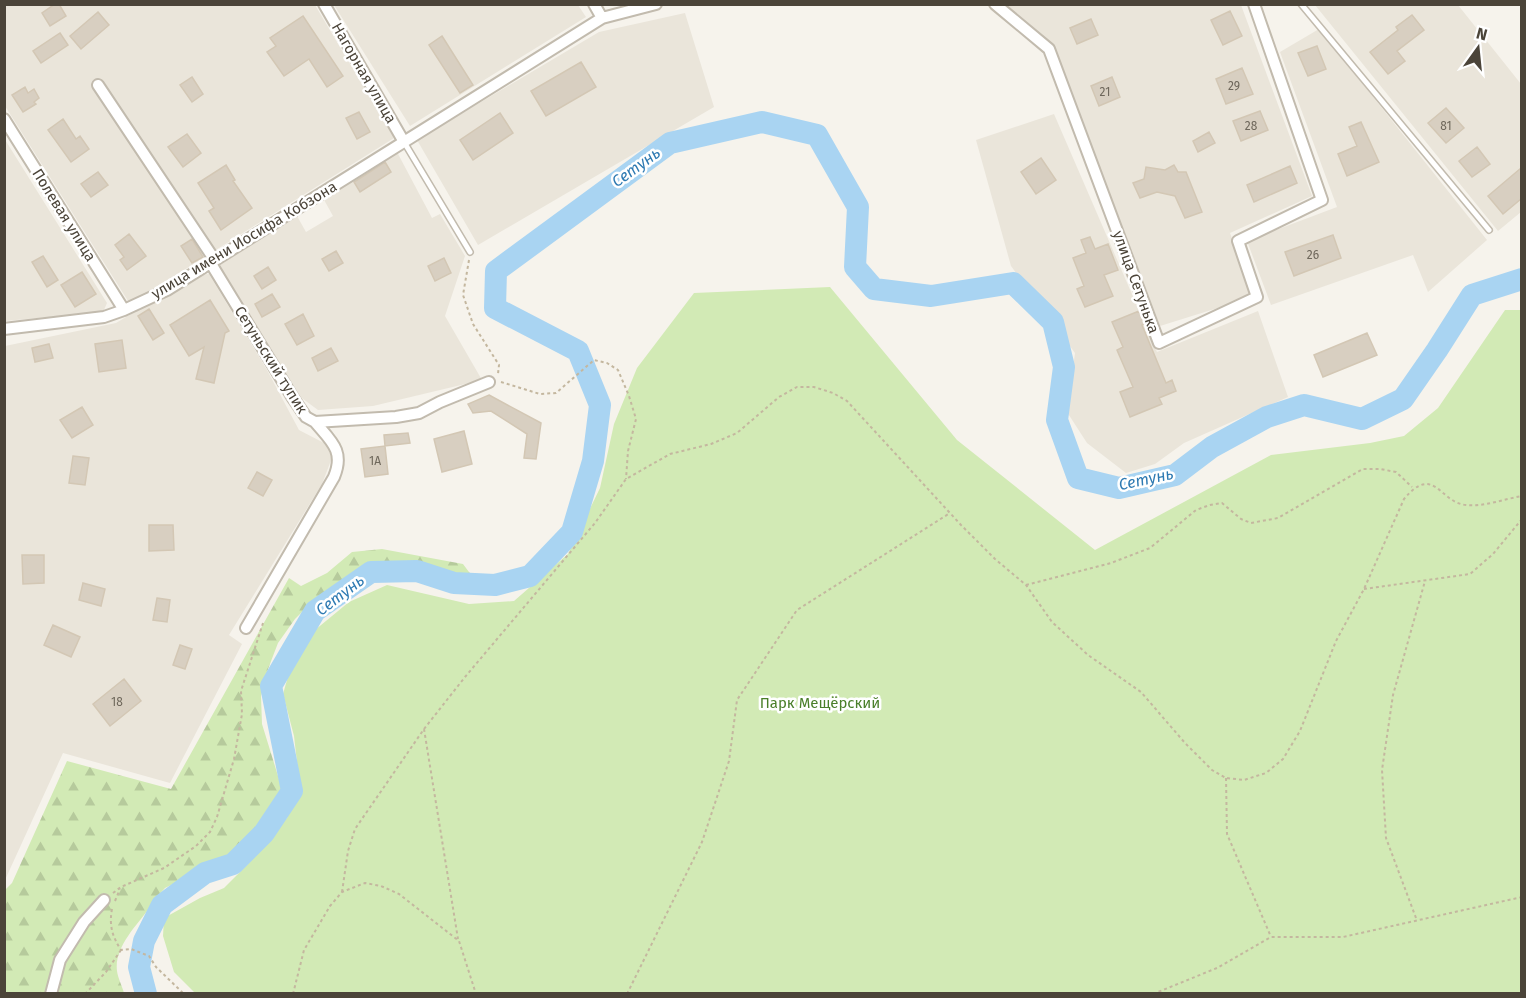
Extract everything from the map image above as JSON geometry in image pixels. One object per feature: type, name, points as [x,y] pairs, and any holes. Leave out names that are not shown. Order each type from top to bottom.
[{"type":"street","name":"Нагорная улица","points":[[324,4],[404,141]]},
{"type":"street","points":[[594,4],[602,18],[656,4]]},
{"type":"street","name":"улица Сетунька","points":[[995,4],[1049,49],[1159,343],[1257,297],[1238,241],[1322,200],[1254,4]]},
{"type":"street","name":"улица имени Иосифа Кобзона","points":[[4,329],[104,317],[166,290],[602,18]]},
{"type":"street","name":"Сетуньский тупик","points":[[98,85],[212,261],[306,417],[315,422],[396,417],[419,413],[489,382]]},
{"type":"street","name":"Полевая улица","points":[[4,119],[124,310]]},
{"type":"street","points":[[246,628],[338,467],[339,456],[335,446],[315,422]]},
{"type":"street","points":[[51,993],[60,960],[84,922],[104,900]]},
{"type":"lane","points":[[1301,4],[1489,230]]},
{"type":"lane","points":[[404,141],[470,252]]},
{"type":"path","points":[[470,252],[464,295],[473,324],[499,365],[498,381],[540,394],[556,393],[594,360],[607,363],[618,370],[630,396],[636,419],[628,451],[626,479]]},
{"type":"path","points":[[342,892],[348,851],[356,830],[424,729],[595,523],[626,479],[670,454],[711,444],[737,433],[779,397],[797,387],[814,387],[847,400],[950,513],[995,559],[1026,585],[1052,622],[1088,655],[1141,692],[1185,743],[1212,770],[1226,778],[1244,780],[1266,773],[1283,759],[1300,731],[1336,641],[1364,589],[1404,499],[1413,488],[1425,484],[1438,487],[1450,499],[1462,505],[1473,506],[1521,496]]},
{"type":"path","points":[[1026,585],[1110,562],[1150,548],[1196,510],[1210,505],[1222,503],[1241,519],[1251,523],[1278,518],[1363,470],[1380,469],[1396,472],[1413,488]]},
{"type":"path","points":[[627,993],[702,842],[729,761],[737,700],[797,610],[950,513]]},
{"type":"path","points":[[1364,589],[1470,574],[1493,554],[1521,519]]},
{"type":"path","points":[[1416,919],[1386,838],[1382,770],[1394,695],[1425,581]]},
{"type":"path","points":[[104,900],[121,887],[164,868],[196,846],[210,832],[217,817],[234,759],[240,724],[241,692],[263,621]]},
{"type":"path","points":[[424,729],[459,941],[476,993]]},
{"type":"path","points":[[1226,778],[1227,834],[1271,937]]},
{"type":"path","points":[[293,993],[304,950],[330,906],[342,892],[365,883],[381,886],[399,894],[459,941]]},
{"type":"path","points":[[121,887],[111,911],[110,927],[113,938],[122,950]]},
{"type":"path","points":[[1153,993],[1216,968],[1271,937],[1342,936],[1521,897]]},
{"type":"path","points":[[85,993],[106,972],[122,950],[131,949],[149,956],[156,967],[184,993]]},
{"type":"shaded area","points":[[5,5],[315,5],[394,138],[130,304],[5,106]]},
{"type":"shaded area","points":[[334,5],[578,5],[586,17],[410,126]]},
{"type":"shaded area","points":[[996,5],[1241,5],[1312,196],[1230,233],[1253,297],[1160,326],[1051,48]]},
{"type":"shaded area","points":[[1315,5],[1458,5],[1521,84],[1521,212],[1498,231]]},
{"type":"shaded area","points":[[685,13],[714,107],[478,245],[417,140],[599,32]]},
{"type":"shaded area","points":[[1319,29],[1487,240],[1428,292],[1413,255],[1271,305],[1247,241],[1337,207],[1280,52]]},
{"type":"shaded area","points":[[1054,114],[1157,352],[1258,311],[1288,397],[1184,443],[1155,464],[1126,473],[1087,443],[1067,412],[1075,353],[1011,266],[976,140]]},
{"type":"shaded area","points":[[4,138],[107,303],[103,312],[5,321]]},
{"type":"shaded area","points":[[397,152],[432,218],[440,214],[465,256],[445,316],[482,380],[373,406],[318,410],[295,393],[219,264],[297,216],[306,232],[333,216],[323,198]]},
{"type":"shaded area","points":[[209,274],[267,370],[299,430],[324,443],[333,455],[322,484],[229,635],[242,644],[170,783],[63,753],[5,880],[5,346],[116,323],[197,275]]},
{"type":"green space","name":"Парк Мещёрский","points":[[830,287],[957,440],[1095,550],[1271,455],[1370,443],[1404,436],[1438,408],[1505,310],[1521,310],[1521,993],[196,994],[174,972],[163,936],[164,918],[224,888],[249,863],[280,823],[287,818],[298,771],[294,736],[283,694],[293,659],[315,630],[349,602],[387,585],[469,604],[514,601],[568,554],[600,488],[614,424],[637,368],[694,293]]},
{"type":"green space","points":[[382,549],[463,564],[472,576],[455,576],[398,567],[373,567],[315,599],[295,619],[278,643],[261,696],[262,724],[282,789],[279,803],[271,816],[244,849],[165,888],[160,893],[127,938],[119,954],[117,971],[124,993],[5,993],[4,891],[12,883],[67,761],[171,789],[289,578],[301,586],[327,573],[352,552]]},
{"type":"building","points":[[55,4],[59,4],[66,16],[50,26],[42,13]]},
{"type":"building","points":[[1230,11],[1242,36],[1223,45],[1211,20]]},
{"type":"building","points":[[98,12],[109,25],[81,49],[70,36]]},
{"type":"building","points":[[1412,15],[1424,30],[1397,51],[1405,61],[1388,74],[1370,52],[1398,30],[1396,27]]},
{"type":"building","points":[[303,16],[343,76],[327,87],[309,59],[284,76],[267,52],[276,46],[270,38]]},
{"type":"building","points":[[1091,19],[1098,35],[1077,44],[1070,28]]},
{"type":"building","points":[[60,33],[68,45],[41,63],[33,51]]},
{"type":"building","points":[[442,36],[473,85],[460,93],[429,45]]},
{"type":"building","points":[[1317,46],[1326,69],[1308,76],[1298,53]]},
{"type":"building","points":[[581,62],[596,87],[546,116],[531,91]]},
{"type":"building","points":[[1242,68],[1253,94],[1226,104],[1216,79]]},
{"type":"building","points":[[192,77],[203,94],[192,102],[180,85]]},
{"type":"building","points":[[1112,77],[1120,97],[1099,106],[1091,86]]},
{"type":"building","points":[[25,87],[28,93],[34,89],[39,98],[34,102],[36,104],[23,112],[12,95]]},
{"type":"building","points":[[1446,108],[1464,128],[1446,143],[1428,123]]},
{"type":"building","points":[[1260,111],[1268,130],[1241,141],[1233,121]]},
{"type":"building","points":[[359,112],[370,132],[357,139],[346,118]]},
{"type":"building","points":[[500,113],[513,133],[473,160],[460,140]]},
{"type":"building","points":[[63,119],[76,139],[80,136],[89,149],[71,162],[48,130]]},
{"type":"building","points":[[1361,122],[1379,162],[1347,176],[1338,154],[1357,146],[1349,127]]},
{"type":"building","points":[[1209,132],[1215,143],[1198,152],[1193,141]]},
{"type":"building","points":[[187,134],[201,153],[183,167],[168,147]]},
{"type":"building","points":[[1477,147],[1490,164],[1472,177],[1459,161]]},
{"type":"building","points":[[1041,158],[1056,180],[1036,194],[1021,172]]},
{"type":"building","points":[[385,162],[391,172],[360,192],[354,182]]},
{"type":"building","points":[[226,165],[235,180],[233,181],[252,208],[221,230],[209,211],[214,208],[198,183]]},
{"type":"building","points":[[1174,165],[1178,172],[1186,172],[1202,212],[1185,218],[1175,196],[1157,192],[1140,198],[1133,183],[1144,179],[1146,167],[1165,170]]},
{"type":"building","points":[[1290,166],[1297,183],[1254,202],[1247,185]]},
{"type":"building","points":[[1521,168],[1521,199],[1503,214],[1488,196]]},
{"type":"building","points":[[98,172],[108,185],[91,197],[81,184]]},
{"type":"building","points":[[129,234],[146,256],[127,270],[120,260],[124,257],[115,245]]},
{"type":"building","points":[[1333,235],[1341,258],[1294,276],[1285,252]]},
{"type":"building","points":[[1090,237],[1095,249],[1108,244],[1118,270],[1104,275],[1113,296],[1085,307],[1077,289],[1084,286],[1073,258],[1086,253],[1081,240]]},
{"type":"building","points":[[192,239],[203,257],[192,263],[181,246]]},
{"type":"building","points":[[336,251],[343,263],[329,271],[322,259]]},
{"type":"building","points":[[43,256],[58,280],[47,287],[32,262]]},
{"type":"building","points":[[444,258],[451,273],[435,281],[428,266]]},
{"type":"building","points":[[268,267],[276,280],[262,289],[254,276]]},
{"type":"building","points":[[82,272],[96,294],[75,307],[61,285]]},
{"type":"building","points":[[272,294],[280,307],[262,317],[255,304]]},
{"type":"building","points":[[210,300],[229,331],[225,333],[214,383],[196,379],[204,347],[189,356],[170,325]]},
{"type":"building","points":[[149,309],[164,333],[153,340],[138,316]]},
{"type":"building","points":[[1139,311],[1144,324],[1142,325],[1166,383],[1172,380],[1176,391],[1159,398],[1162,404],[1130,417],[1120,392],[1133,387],[1117,350],[1123,347],[1112,322]]},
{"type":"building","points":[[303,314],[314,336],[297,345],[285,324]]},
{"type":"building","points":[[1367,333],[1377,355],[1323,377],[1314,355]]},
{"type":"building","points":[[122,340],[126,368],[99,372],[95,344]]},
{"type":"building","points":[[49,344],[53,358],[35,362],[32,348]]},
{"type":"building","points":[[331,348],[338,361],[318,371],[312,358]]},
{"type":"building","points":[[489,395],[541,423],[536,459],[524,458],[527,434],[491,411],[473,413],[468,404]]},
{"type":"building","points":[[82,407],[93,425],[72,438],[60,420]]},
{"type":"building","points":[[464,431],[472,464],[442,472],[434,439]]},
{"type":"building","points":[[408,433],[410,443],[385,446],[384,435]]},
{"type":"building","points":[[385,446],[388,474],[365,477],[361,449]]},
{"type":"building","points":[[73,456],[89,458],[85,485],[69,483]]},
{"type":"building","points":[[257,472],[272,480],[263,496],[248,488]]},
{"type":"building","points":[[149,525],[173,525],[174,550],[149,551]]},
{"type":"building","points":[[22,555],[44,555],[44,583],[23,584]]},
{"type":"building","points":[[83,583],[105,589],[101,606],[79,600]]},
{"type":"building","points":[[157,598],[170,600],[167,622],[153,620]]},
{"type":"building","points":[[53,625],[80,637],[71,657],[44,645]]},
{"type":"building","points":[[180,645],[192,649],[185,669],[173,665]]},
{"type":"building","points":[[124,679],[141,701],[110,726],[93,704]]},
{"type":"waterway","name":"Сетунь","points":[[146,994],[139,967],[144,941],[162,905],[205,873],[233,864],[264,833],[292,791],[271,686],[315,611],[371,572],[417,571],[454,583],[495,585],[530,576],[572,532],[593,461],[600,405],[578,351],[495,308],[496,271],[670,143],[762,122],[817,135],[858,207],[855,267],[874,289],[931,296],[1013,283],[1053,322],[1064,367],[1057,420],[1078,478],[1119,488],[1175,475],[1212,447],[1267,417],[1304,405],[1362,419],[1403,399],[1472,295],[1522,279]]}]
